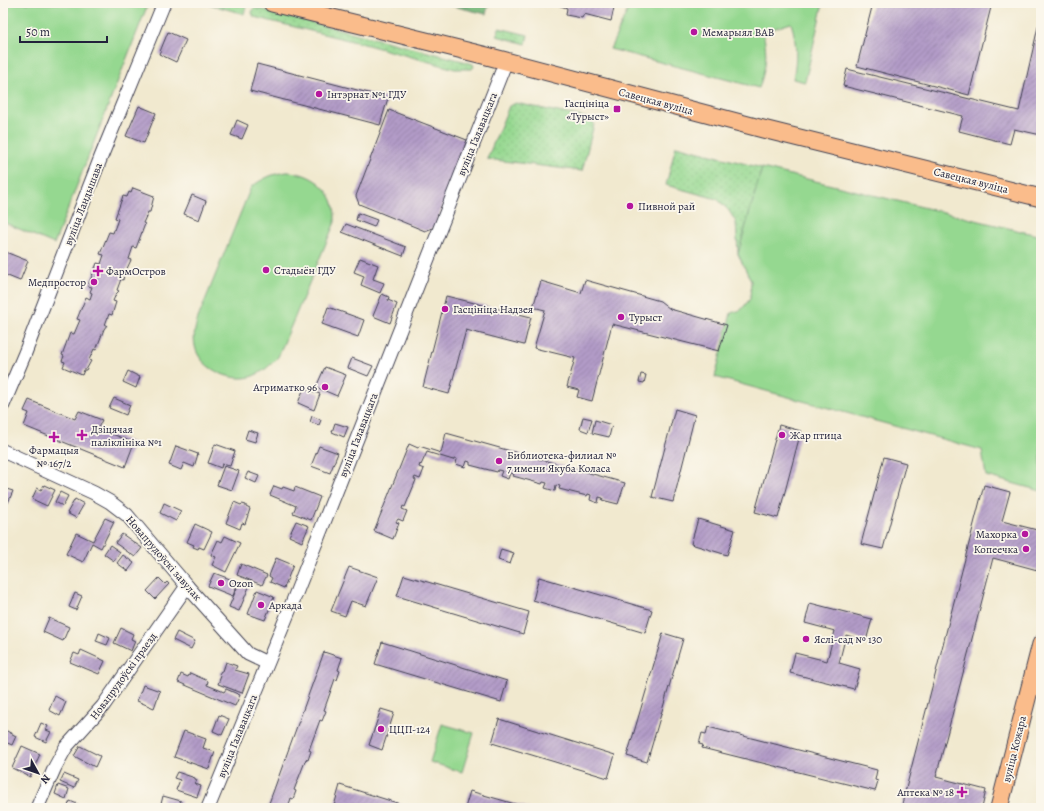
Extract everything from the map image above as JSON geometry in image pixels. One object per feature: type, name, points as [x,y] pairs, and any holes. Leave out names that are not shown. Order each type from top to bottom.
[{"type":"main road","name":"Савецкая вуліца","points":[[272,3],[506,61],[763,129],[1041,198]]},
{"type":"main road","name":"вуліца Кожара","points":[[999,808],[1041,644]]},
{"type":"street","name":"вуліца Ландышава","points":[[3,405],[25,353],[101,157],[164,3]]},
{"type":"street","name":"вуліца Галавацкага","points":[[208,808],[289,611],[436,235],[506,61]]},
{"type":"street","name":"Новапрудоўскі завулак","points":[[3,451],[94,493],[110,502],[127,515],[187,586],[248,654],[267,663]]},
{"type":"street","name":"Новапрудоўскі праезд","points":[[37,808],[55,767],[66,747],[103,706],[187,586]]},
{"type":"green space","points":[[3,3],[148,4],[54,244],[3,222]]},
{"type":"green space","points":[[205,3],[236,3],[246,6],[244,14]]},
{"type":"green space","points":[[440,3],[489,3],[486,14]]},
{"type":"green space","points":[[631,3],[823,3],[805,82],[793,79],[796,51],[791,23],[763,32],[766,60],[759,88],[610,49]]},
{"type":"green space","points":[[256,8],[463,61],[473,64],[474,67],[472,69],[455,69],[364,44],[254,17],[252,13],[253,9]]},
{"type":"green space","points":[[499,28],[528,35],[526,44],[497,36]]},
{"type":"green space","points":[[516,103],[591,119],[594,124],[582,171],[487,159],[509,106]]},
{"type":"green space","points":[[676,146],[762,168],[738,254],[736,222],[729,211],[717,199],[666,185]]},
{"type":"green space","points":[[762,168],[1041,236],[1041,491],[986,476],[982,450],[715,377],[731,313],[741,310],[750,299],[751,281],[738,254]]},
{"type":"green space","name":"Стадыён ГДУ","points":[[287,172],[301,174],[315,180],[326,190],[333,203],[335,222],[278,357],[266,369],[250,377],[242,378],[225,375],[216,372],[209,367],[202,361],[198,354],[194,339],[198,318],[251,187],[268,177]]},
{"type":"green space","points":[[442,724],[474,733],[462,772],[430,762]]},
{"type":"building","points":[[551,3],[615,3],[611,21],[584,14],[582,18],[566,15],[567,8]]},
{"type":"building","points":[[873,3],[992,3],[969,95],[857,66]]},
{"type":"building","points":[[1040,18],[1041,135],[1014,129],[1010,144],[959,131],[963,116],[843,86],[847,69],[1019,111]]},
{"type":"building","points":[[168,32],[186,40],[176,62],[159,54]]},
{"type":"building","name":"Інтэрнат №1 ГДУ","points":[[257,64],[388,98],[380,125],[250,91]]},
{"type":"building","points":[[139,106],[156,113],[144,143],[126,136]]},
{"type":"building","points":[[389,110],[467,140],[435,227],[425,231],[359,204],[356,196]]},
{"type":"building","points":[[237,120],[248,125],[242,139],[231,135]]},
{"type":"building","points":[[133,188],[154,196],[150,212],[148,212],[143,223],[145,224],[136,248],[133,247],[129,259],[131,260],[123,280],[121,279],[117,290],[119,291],[113,301],[116,302],[112,315],[109,314],[105,325],[107,325],[96,350],[94,349],[89,360],[91,361],[82,375],[63,367],[65,362],[62,361],[64,356],[62,355],[70,333],[74,334],[80,320],[77,319],[86,297],[90,299],[92,287],[88,286],[97,263],[101,264],[104,255],[100,254],[109,232],[113,233],[118,219],[115,218],[123,196],[127,197]]},
{"type":"building","points":[[192,195],[206,201],[199,220],[184,214]]},
{"type":"building","points":[[358,213],[377,220],[374,227],[356,220]]},
{"type":"building","points":[[346,224],[406,247],[403,256],[342,232]]},
{"type":"building","points":[[3,251],[28,261],[20,281],[3,274]]},
{"type":"building","points":[[360,258],[378,265],[373,279],[384,283],[380,293],[361,285],[364,276],[354,272]]},
{"type":"building","name":"Турыст","points":[[585,280],[660,301],[670,309],[727,325],[719,351],[612,324],[592,401],[577,397],[579,390],[567,387],[575,358],[534,348],[545,310],[533,307],[541,281],[581,293]]},
{"type":"building","points":[[382,294],[389,297],[388,300],[397,304],[390,323],[373,316]]},
{"type":"building","points":[[446,296],[531,317],[524,345],[466,330],[449,394],[423,387]]},
{"type":"building","points":[[328,307],[364,320],[358,337],[322,324]]},
{"type":"building","points":[[352,358],[373,366],[368,376],[348,368]]},
{"type":"building","points":[[325,367],[346,375],[337,396],[316,387]]},
{"type":"building","points":[[128,371],[140,377],[136,388],[123,382]]},
{"type":"building","points":[[641,374],[646,375],[644,383],[639,382]]},
{"type":"building","points":[[304,388],[320,394],[314,410],[298,403]]},
{"type":"building","points":[[114,398],[130,405],[126,415],[109,408]]},
{"type":"building","name":"Дзіцячая паліклініка №1","points":[[29,400],[75,419],[79,411],[102,420],[98,428],[134,443],[125,467],[24,426],[29,413],[24,411]]},
{"type":"building","points":[[675,409],[695,415],[673,502],[652,497]]},
{"type":"building","points":[[312,416],[321,420],[319,425],[310,422]]},
{"type":"building","points":[[583,417],[592,419],[588,432],[580,429]]},
{"type":"building","points":[[595,420],[612,425],[609,437],[592,433]]},
{"type":"building","points":[[335,423],[348,427],[344,437],[332,432]]},
{"type":"building","points":[[779,425],[801,431],[778,518],[755,512]]},
{"type":"building","points":[[248,430],[258,433],[255,442],[245,439]]},
{"type":"building","points":[[446,433],[625,483],[618,504],[602,500],[603,498],[599,497],[598,503],[590,500],[591,495],[588,494],[587,496],[559,489],[560,486],[556,485],[555,491],[545,488],[547,483],[543,482],[542,484],[513,476],[514,474],[510,473],[508,479],[500,476],[502,471],[498,470],[497,472],[470,465],[470,462],[467,461],[465,467],[456,464],[457,459],[454,458],[453,460],[427,452],[419,467],[424,469],[420,479],[415,477],[414,479],[416,480],[405,507],[403,506],[402,509],[407,511],[403,521],[398,519],[396,522],[399,523],[393,539],[374,531],[409,444],[418,448],[419,446],[441,453]]},
{"type":"building","points":[[215,444],[235,451],[230,466],[222,464],[221,468],[208,463]]},
{"type":"building","points":[[176,446],[198,454],[194,467],[184,463],[181,470],[169,465]]},
{"type":"building","points":[[319,446],[338,453],[330,473],[311,466]]},
{"type":"building","points":[[884,457],[906,463],[883,549],[861,544]]},
{"type":"building","points":[[224,466],[239,471],[232,490],[217,485]]},
{"type":"building","points":[[248,472],[259,476],[256,483],[245,478]]},
{"type":"building","points":[[44,485],[55,490],[47,506],[32,499],[37,488],[41,490]]},
{"type":"building","points":[[984,485],[1010,492],[1002,521],[1041,531],[1041,571],[993,558],[936,777],[986,790],[982,808],[901,808]]},
{"type":"building","points":[[274,486],[282,489],[283,487],[294,491],[295,487],[320,497],[311,520],[293,513],[296,506],[270,495]]},
{"type":"building","points":[[3,488],[13,491],[8,503],[3,501]]},
{"type":"building","points":[[60,492],[68,496],[63,506],[55,502]]},
{"type":"building","points":[[75,499],[84,504],[76,518],[67,513]]},
{"type":"building","points":[[234,502],[241,505],[246,505],[246,507],[250,509],[245,524],[242,523],[240,529],[226,523]]},
{"type":"building","points":[[164,503],[181,511],[176,521],[160,513]]},
{"type":"building","points":[[105,518],[114,522],[101,548],[92,543],[83,562],[66,554],[76,533],[93,541]]},
{"type":"building","points":[[698,519],[735,530],[727,555],[691,544]]},
{"type":"building","points":[[296,521],[309,526],[302,542],[289,536]]},
{"type":"building","points":[[195,524],[212,532],[204,549],[193,547],[194,545],[187,542]]},
{"type":"building","points":[[122,534],[142,548],[135,557],[115,543]]},
{"type":"building","points":[[225,536],[240,543],[226,572],[212,565],[216,557],[211,555],[218,540],[222,542]]},
{"type":"building","points":[[110,545],[120,552],[114,561],[104,554]]},
{"type":"building","points":[[501,549],[514,553],[510,564],[498,560]]},
{"type":"building","points":[[123,555],[134,563],[128,571],[117,563]]},
{"type":"building","points":[[276,558],[293,565],[284,588],[270,582],[272,578],[269,576]]},
{"type":"building","points":[[241,564],[267,575],[262,585],[237,575]]},
{"type":"building","points":[[349,567],[378,577],[366,606],[351,601],[345,616],[331,611]]},
{"type":"building","points":[[214,573],[238,582],[233,596],[208,586]]},
{"type":"building","points":[[404,575],[529,612],[523,634],[397,596]]},
{"type":"building","points":[[539,577],[652,610],[645,633],[533,600]]},
{"type":"building","points":[[159,578],[165,584],[167,582],[169,584],[155,599],[147,591]]},
{"type":"building","points":[[239,583],[249,587],[239,611],[229,607]]},
{"type":"building","name":"Аркада","points":[[257,590],[274,597],[265,620],[248,614]]},
{"type":"building","points":[[75,593],[82,596],[76,610],[69,607]]},
{"type":"building","points":[[810,603],[872,619],[866,641],[846,635],[839,663],[860,669],[854,689],[790,673],[795,653],[827,661],[835,631],[805,623]]},
{"type":"building","points":[[49,618],[69,627],[63,641],[43,632]]},
{"type":"building","points":[[121,628],[133,634],[131,639],[135,641],[131,651],[114,643]]},
{"type":"building","points":[[177,632],[195,641],[191,649],[173,640]]},
{"type":"building","points":[[99,633],[110,638],[107,645],[96,641]]},
{"type":"building","points":[[663,633],[683,639],[647,762],[627,756]]},
{"type":"building","points":[[382,642],[507,681],[501,702],[375,664]]},
{"type":"building","points":[[81,650],[105,661],[99,674],[70,662],[74,653],[79,655]]},
{"type":"building","points":[[324,652],[342,658],[338,670],[340,671],[337,680],[335,679],[324,710],[326,711],[322,721],[320,720],[309,750],[311,751],[308,760],[306,759],[294,790],[296,791],[293,799],[291,798],[288,808],[274,808],[268,806]]},
{"type":"building","points":[[226,662],[237,666],[235,670],[249,674],[242,693],[218,684],[221,676],[219,674],[223,671]]},
{"type":"building","points":[[190,673],[208,681],[207,685],[224,692],[226,689],[240,695],[235,706],[178,682],[181,674],[188,677]]},
{"type":"building","points":[[143,685],[160,691],[154,708],[137,701]]},
{"type":"building","points":[[55,696],[66,702],[60,716],[49,710]]},
{"type":"building","name":"ЦЦП-124","points":[[381,709],[394,713],[382,750],[369,745]]},
{"type":"building","points":[[219,715],[229,719],[222,735],[213,731]]},
{"type":"building","points":[[499,719],[615,755],[608,778],[492,743]]},
{"type":"building","points":[[41,723],[48,726],[46,730],[51,732],[46,742],[35,737]]},
{"type":"building","points":[[708,727],[877,770],[875,780],[878,781],[875,791],[702,748],[703,745],[699,744],[702,733],[706,734]]},
{"type":"building","points":[[5,730],[16,736],[12,745],[3,741],[3,734]]},
{"type":"building","points":[[184,731],[206,739],[203,748],[215,752],[209,769],[174,757]]},
{"type":"building","points":[[22,746],[40,754],[30,777],[12,768]]},
{"type":"building","points":[[80,746],[100,756],[95,767],[74,756]]},
{"type":"building","points":[[177,772],[197,780],[195,784],[201,786],[197,797],[176,790],[180,780],[174,778]]},
{"type":"building","points":[[64,774],[78,780],[74,788],[60,782]]},
{"type":"building","points":[[58,785],[69,789],[66,799],[55,794]]},
{"type":"building","points":[[340,785],[413,808],[341,808],[334,806]]},
{"type":"building","points":[[470,791],[529,808],[465,808]]},
{"type":"building","points":[[163,796],[181,801],[179,808],[160,808]]},
{"type":"building","points":[[70,801],[87,808],[67,808]]},
{"type":"place","name":"Мемарыял ВАВ","points":[[694,32]]},
{"type":"place","name":"Інтэрнат №1 ГДУ","points":[[319,94]]},
{"type":"place","name":"Гасцініца «Турыст»","points":[[617,109]]},
{"type":"place","name":"Пивной рай","points":[[630,206]]},
{"type":"place","name":"Стадыён ГДУ","points":[[266,270]]},
{"type":"place","name":"ФармОстров","points":[[98,271]]},
{"type":"place","name":"Медпростор","points":[[94,282]]},
{"type":"place","name":"Гасцініца Надзея","points":[[445,309]]},
{"type":"place","name":"Турыст","points":[[621,317]]},
{"type":"place","name":"Агриматко 96","points":[[325,387]]},
{"type":"place","name":"Дзіцячая паліклініка №1","points":[[82,435]]},
{"type":"place","name":"Жар птица","points":[[782,435]]},
{"type":"place","name":"Фармацыя № 167/2","points":[[54,437]]},
{"type":"place","name":"Библиотека-филиал № 7 имени Якуба Коласа","points":[[499,461]]},
{"type":"place","name":"Махорка","points":[[1025,534]]},
{"type":"place","name":"Копеечка","points":[[1026,549]]},
{"type":"place","name":"Ozon","points":[[221,583]]},
{"type":"place","name":"Аркада","points":[[261,605]]},
{"type":"place","name":"Яслі-сад № 130","points":[[806,639]]},
{"type":"place","name":"ЦЦП-124","points":[[381,729]]},
{"type":"place","name":"Аптека № 18","points":[[962,792]]}]
